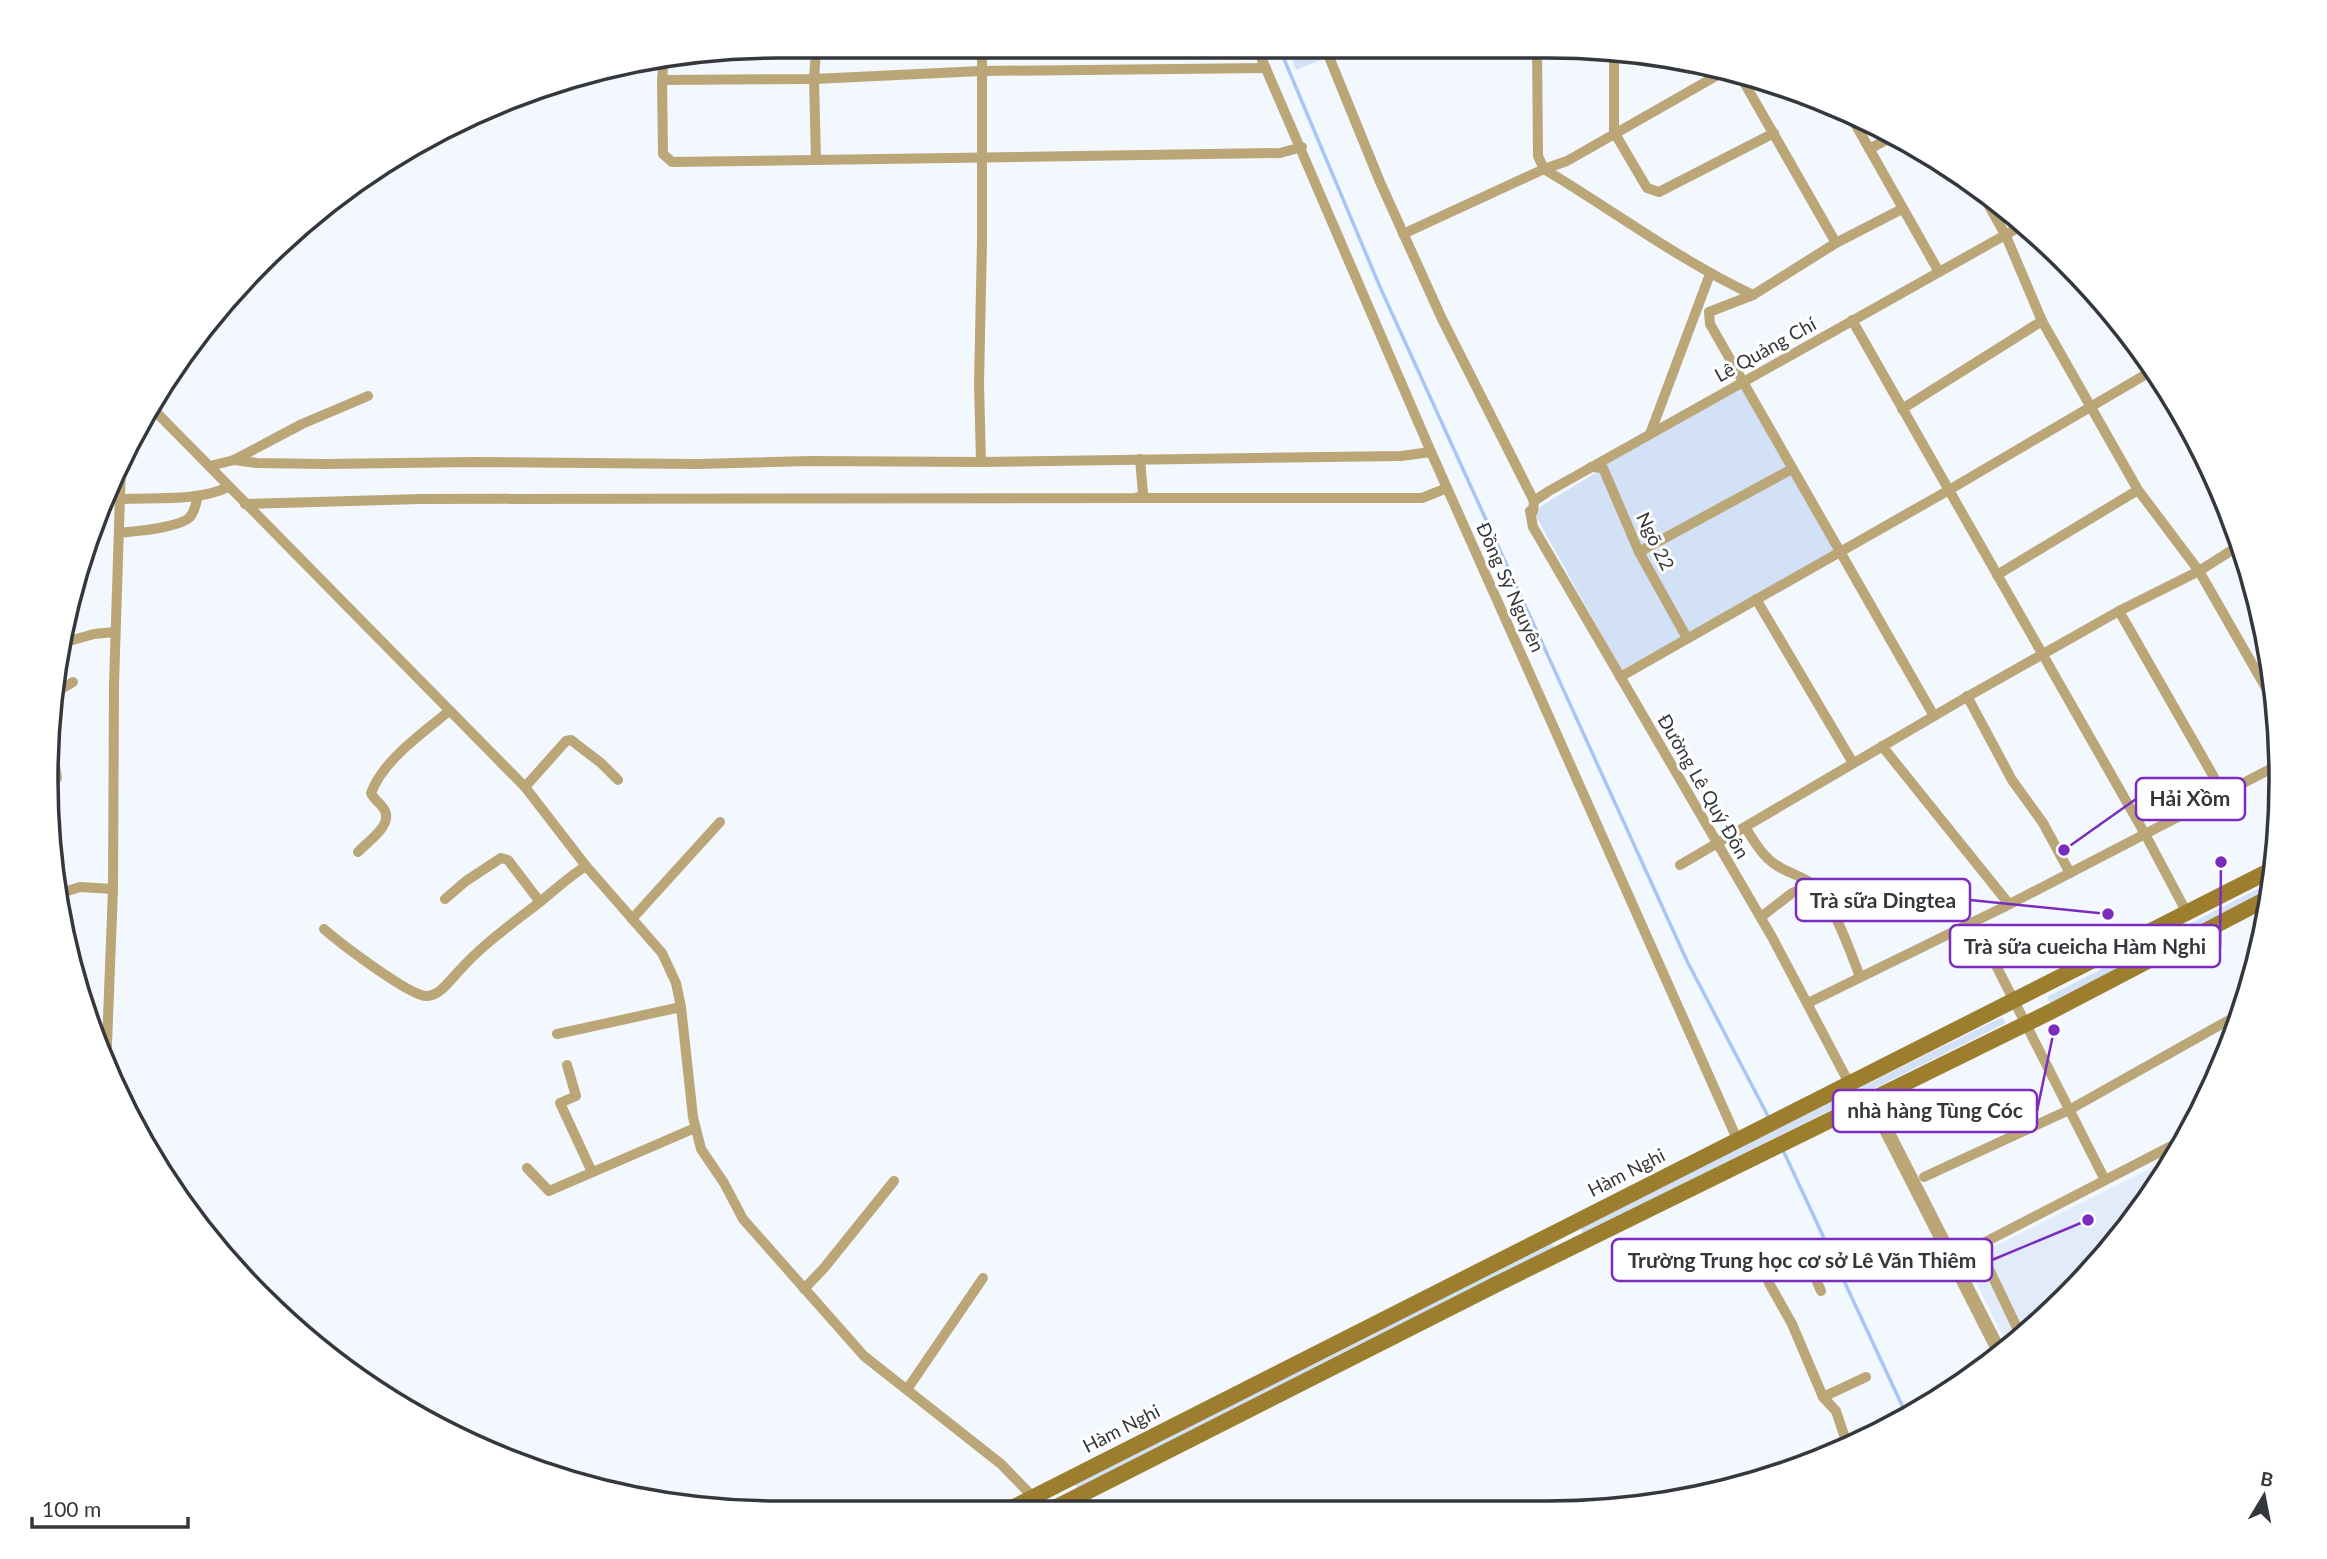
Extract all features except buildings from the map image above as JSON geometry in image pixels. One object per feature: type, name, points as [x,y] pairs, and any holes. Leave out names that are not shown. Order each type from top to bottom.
[{"type":"main road","name":"Hàm Nghi","points":[[1025,1501],[2263,874]]},
{"type":"main road","points":[[1067,1501],[2026,1024],[2258,903]]},
{"type":"street","points":[[816,58],[816,160]]},
{"type":"street","points":[[981,462],[979,384],[982,58]]},
{"type":"street","name":"Đồng Sỹ Nguyên","points":[[1262,58],[1447,488],[1737,1139]]},
{"type":"street","name":"Đường Lê Quý Đôn","points":[[1329,58],[1403,234],[1534,506],[1530,511],[1533,527],[1760,917],[1849,1083]]},
{"type":"street","points":[[1537,58],[1538,156],[1544,169],[1649,238],[1710,274],[1754,295]]},
{"type":"street","points":[[1614,61],[1614,132],[1647,187],[1659,192],[1774,133]]},
{"type":"street","points":[[663,68],[663,154],[672,162],[1280,153],[1302,147]]},
{"type":"street","points":[[662,80],[814,79],[981,71],[1266,68]]},
{"type":"street","points":[[1403,234],[1567,161],[1713,77]]},
{"type":"street","points":[[1746,86],[1836,243]]},
{"type":"street","points":[[1858,128],[1939,272]]},
{"type":"street","points":[[1870,149],[1884,141]]},
{"type":"street","points":[[1902,209],[1836,243],[1754,295],[1709,312],[1707,317],[1934,716]]},
{"type":"street","points":[[1992,211],[2006,236],[2042,321],[2138,490],[2199,571],[2262,682]]},
{"type":"street","name":"Lê Quảng Chí","points":[[1534,506],[1591,467],[2015,230]]},
{"type":"street","points":[[1650,434],[1710,274]]},
{"type":"street","points":[[1852,320],[2145,834],[2187,913]]},
{"type":"street","points":[[1902,409],[2042,321]]},
{"type":"street","points":[[1620,677],[2145,375]]},
{"type":"street","points":[[210,466],[234,460],[302,424],[368,396]]},
{"type":"street","points":[[157,413],[525,788],[586,866],[662,953],[676,983],[681,1007],[695,1128],[701,1149],[724,1183],[743,1219],[864,1356],[908,1388],[1001,1464],[1036,1501]]},
{"type":"street","points":[[234,460],[324,464],[684,464],[1401,457],[1432,452]]},
{"type":"street","points":[[1135,498],[1142,496],[1140,459]]},
{"type":"street","name":"Ngõ 22","points":[[1591,467],[1603,468],[1639,551],[1687,638]]},
{"type":"street","points":[[1639,551],[1792,469]]},
{"type":"street","points":[[119,499],[198,496],[228,487]]},
{"type":"street","points":[[107,1040],[113,889],[120,488]]},
{"type":"street","points":[[245,504],[420,499],[1422,498],[1447,488]]},
{"type":"street","points":[[1997,575],[2138,490]]},
{"type":"street","points":[[119,533],[188,520],[198,496]]},
{"type":"street","points":[[1680,865],[1967,696],[2119,611],[2199,571],[2232,550]]},
{"type":"street","points":[[1756,599],[1853,763]]},
{"type":"street","points":[[2119,611],[2223,793]]},
{"type":"street","points":[[72,640],[116,632]]},
{"type":"street","points":[[64,688],[73,682]]},
{"type":"street","points":[[1967,696],[2012,780],[2043,823],[2070,873]]},
{"type":"street","points":[[358,852],[387,820],[386,814],[370,793],[376,781],[411,743],[449,711]]},
{"type":"street","points":[[525,788],[566,741],[571,740],[618,780]]},
{"type":"street","points":[[1882,746],[2010,904]]},
{"type":"street","points":[[1808,1003],[2010,904],[2269,770]]},
{"type":"street","points":[[632,919],[720,822]]},
{"type":"street","points":[[1745,827],[1766,858],[1813,884],[1823,896],[1860,977]]},
{"type":"street","points":[[445,899],[466,881],[501,858],[509,860],[540,902]]},
{"type":"street","points":[[324,929],[374,967],[425,996],[438,991],[480,949],[586,866]]},
{"type":"street","points":[[1760,917],[1792,893],[1813,884]]},
{"type":"street","points":[[67,891],[80,887],[113,889]]},
{"type":"street","points":[[1974,922],[2105,1180]]},
{"type":"street","points":[[557,1034],[681,1007]]},
{"type":"street","points":[[1924,1177],[2070,1110],[2227,1021]]},
{"type":"street","points":[[567,1065],[576,1096],[560,1103],[593,1172]]},
{"type":"street","points":[[1871,1100],[1996,1345]]},
{"type":"street","points":[[527,1168],[549,1191],[695,1128]]},
{"type":"street","points":[[2016,1328],[1973,1248],[2168,1148]]},
{"type":"street","points":[[804,1289],[894,1181]]},
{"type":"street","points":[[1821,1291],[1805,1254],[1765,1256],[1759,1259],[1792,1324],[1823,1397],[1836,1411],[1845,1437]]},
{"type":"street","points":[[908,1388],[983,1278]]},
{"type":"street","points":[[1823,1397],[1866,1377]]},
{"type":"shaded area","points":[[1291,58],[1326,58],[1296,70]]},
{"type":"shaded area","points":[[1739,383],[1836,553],[1621,670],[1533,511],[1597,472],[1594,465]]},
{"type":"shaded area","points":[[2261,887],[2259,896],[2051,1004],[2047,997]]},
{"type":"shaded area","points":[[2002,1017],[2006,1023],[1583,1233],[1580,1227]]},
{"type":"shaded area","points":[[2158,1165],[2120,1219],[2090,1255],[2058,1290],[2004,1338],[1972,1274],[1979,1254]]},
{"type":"shaded area","points":[[1552,1243],[1556,1250],[1078,1490],[1075,1484]]},
{"type":"waterway","points":[[1284,58],[1380,287],[1687,961],[1769,1118]]},
{"type":"waterway","points":[[1782,1148],[1903,1408]]},
{"type":"place","name":"Hải Xồm","points":[[2064,850]]},
{"type":"place","name":"Trà sữa cueicha Hàm Nghi","points":[[2221,862]]},
{"type":"place","name":"Trà sữa Dingtea","points":[[2108,914]]},
{"type":"place","name":"nhà hàng Tùng Cóc","points":[[2054,1030]]},
{"type":"place","name":"Trường Trung học cơ sở Lê Văn Thiêm","points":[[2088,1220]]}]
